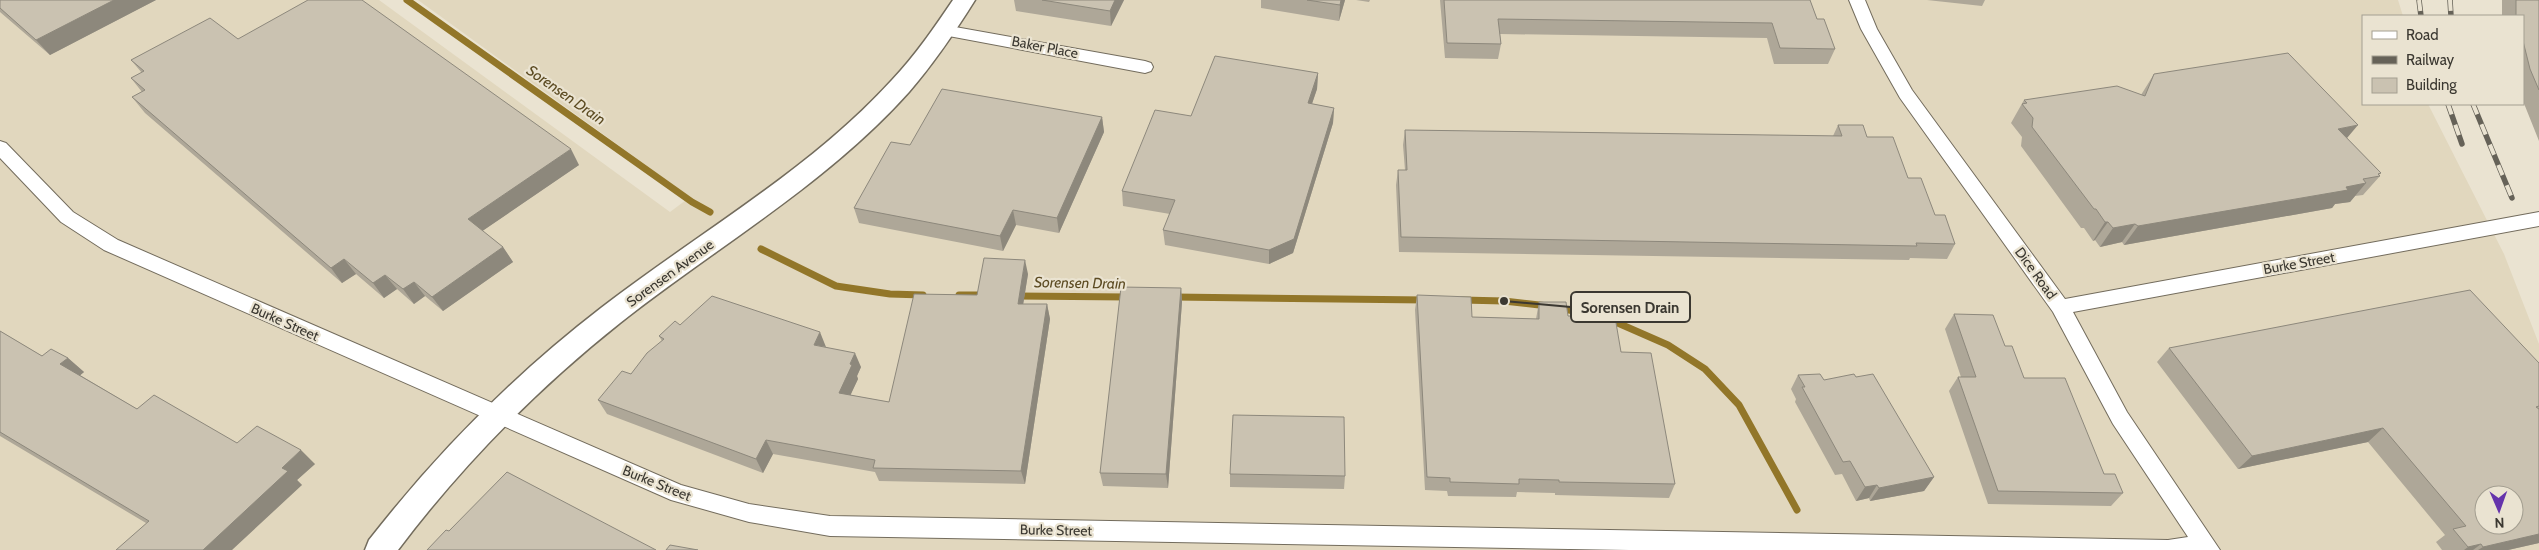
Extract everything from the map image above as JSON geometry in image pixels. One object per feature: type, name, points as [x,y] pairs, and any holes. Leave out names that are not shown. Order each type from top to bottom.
[{"type":"street","name":"Sorensen Avenue","points":[[380,550],[398,525],[496,415],[610,316],[836,148],[899,88],[924,59],[964,0]]},
{"type":"street","name":"Dice Road","points":[[1857,0],[1869,29],[1906,94],[2060,307],[2120,418],[2207,546]]},
{"type":"street","name":"Baker Place","points":[[944,30],[1145,67]]},
{"type":"street","name":"Burke Street","points":[[0,147],[67,217],[111,245],[678,493],[749,513],[830,526],[2168,550],[2207,546]]},
{"type":"street","name":"Burke Street","points":[[2060,307],[2539,219]]},
{"type":"shaded area","points":[[0,0],[379,0],[670,212],[690,197],[418,0],[2398,0],[2403,15],[2362,15],[2362,105],[2429,105],[2504,254],[2539,344],[2539,550],[0,550]]},
{"type":"building","points":[[0,0],[114,0],[36,40],[0,8]]},
{"type":"building","points":[[308,0],[362,0],[571,149],[468,219],[503,247],[432,297],[414,282],[403,289],[385,275],[373,283],[344,259],[331,268],[132,97],[145,90],[131,78],[144,71],[131,60],[210,18],[238,39]]},
{"type":"building","points":[[1042,0],[1115,0],[1110,11]]},
{"type":"building","points":[[1307,0],[1341,0],[1340,5]]},
{"type":"building","points":[[1444,0],[1810,0],[1817,19],[1824,19],[1835,49],[1780,48],[1772,23],[1498,19],[1501,44],[1447,43]]},
{"type":"building","points":[[2516,0],[2539,0],[2539,90],[2530,69],[2524,45],[2524,15],[2516,15]]},
{"type":"building","points":[[2288,53],[2358,125],[2338,129],[2381,173],[2378,174],[2380,176],[2363,179],[2366,183],[2346,187],[2348,190],[2138,226],[2135,224],[2113,228],[2094,209],[2032,127],[2033,118],[2022,104],[2027,103],[2024,100],[2117,86],[2145,96],[2154,74]]},
{"type":"building","points":[[1215,56],[1318,73],[1308,103],[1334,108],[1294,239],[1269,250],[1163,230],[1175,200],[1122,191],[1155,110],[1191,116]]},
{"type":"building","points":[[942,89],[1102,117],[1057,218],[1013,210],[1000,236],[854,208],[891,142],[910,145]]},
{"type":"building","points":[[1838,125],[1863,125],[1867,137],[1893,137],[1908,178],[1921,178],[1935,215],[1945,215],[1955,244],[1916,243],[1917,246],[1401,237],[1398,170],[1407,170],[1405,130],[1842,136]]},
{"type":"building","points":[[984,258],[1025,260],[1018,304],[1047,304],[1021,471],[873,468],[875,460],[766,440],[756,459],[598,400],[622,371],[631,374],[647,353],[664,339],[659,336],[675,321],[680,325],[712,296],[820,332],[814,345],[855,353],[850,364],[852,365],[839,393],[889,402],[914,294],[977,295]]},
{"type":"building","points":[[1121,287],[1181,288],[1166,474],[1100,473]]},
{"type":"building","points":[[2470,290],[2539,363],[2539,406],[2536,407],[2539,409],[2539,534],[2483,547],[2481,544],[2468,547],[2453,529],[2466,526],[2383,428],[2252,456],[2169,348]]},
{"type":"building","points":[[1417,295],[1471,297],[1472,317],[1539,319],[1539,302],[1566,302],[1568,316],[1615,317],[1621,352],[1651,353],[1675,484],[1559,482],[1559,480],[1519,479],[1519,484],[1450,482],[1450,478],[1427,477]]},
{"type":"building","points":[[1954,314],[1993,315],[2005,346],[2012,346],[2024,378],[2065,378],[2104,474],[2115,474],[2123,493],[1998,491],[1958,377],[1976,377]]},
{"type":"building","points":[[0,331],[42,356],[51,349],[68,358],[60,364],[137,409],[154,395],[237,443],[257,426],[301,450],[282,468],[288,471],[203,550],[116,550],[149,521],[0,432]]},
{"type":"building","points":[[1820,374],[1824,380],[1854,374],[1856,377],[1873,374],[1934,477],[1879,488],[1877,485],[1865,487],[1850,461],[1843,462],[1802,387],[1805,387],[1798,375]]},
{"type":"building","points":[[1233,415],[1344,417],[1345,476],[1230,474]]},
{"type":"building","points":[[507,472],[656,550],[427,550],[446,530],[449,531]]},
{"type":"building","points":[[670,545],[698,550],[666,550]]},
{"type":"waterway","name":"Sorensen Drain","points":[[407,0],[692,202],[710,212]]},
{"type":"waterway","name":"Sorensen Drain","points":[[761,249],[836,286],[890,294],[923,295]]},
{"type":"waterway","name":"Sorensen Drain","points":[[959,295],[986,295]]},
{"type":"waterway","name":"Sorensen Drain","points":[[1017,296],[1128,297]]},
{"type":"waterway","name":"Sorensen Drain","points":[[1174,297],[1426,300]]},
{"type":"waterway","name":"Sorensen Drain","points":[[1462,300],[1504,301],[1548,306]]},
{"type":"waterway","name":"Sorensen Drain","points":[[1559,308],[1604,317],[1668,345],[1705,369],[1739,405],[1797,510]]},
{"type":"railway","points":[[2419,0],[2421,15]]},
{"type":"railway","points":[[2450,0],[2451,15]]},
{"type":"railway","points":[[2448,105],[2462,144]]},
{"type":"railway","points":[[2473,105],[2512,198]]},
{"type":"place","name":"Sorensen Drain","points":[[1504,301]]}]
